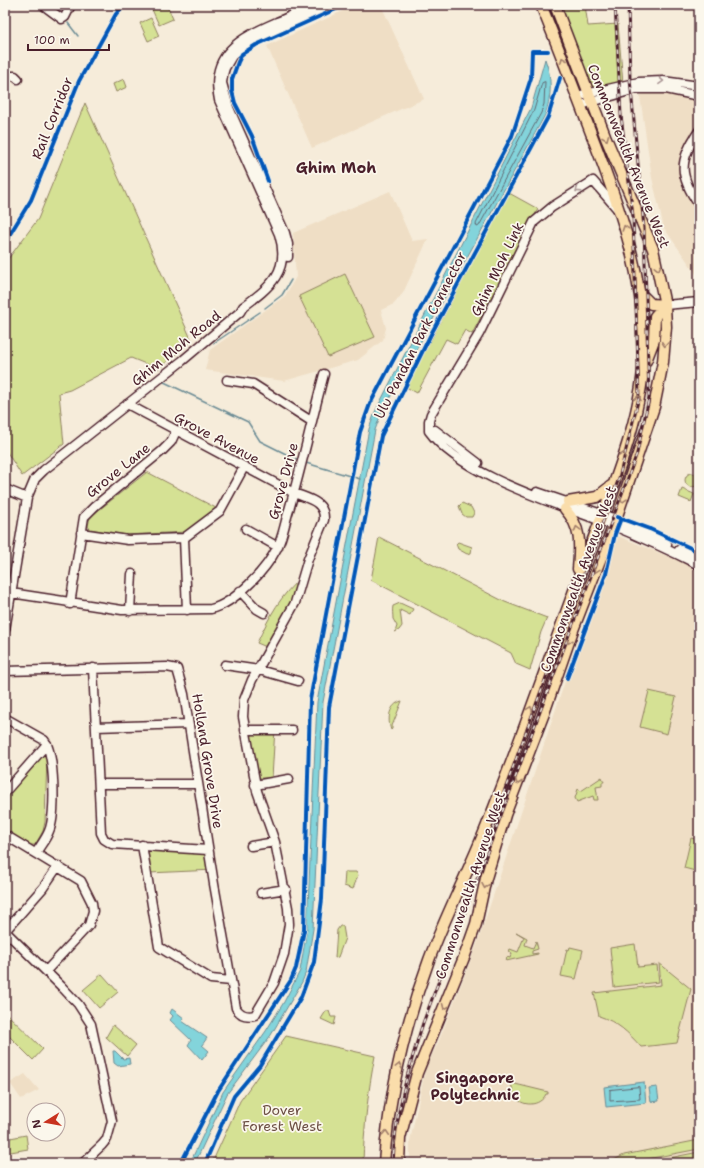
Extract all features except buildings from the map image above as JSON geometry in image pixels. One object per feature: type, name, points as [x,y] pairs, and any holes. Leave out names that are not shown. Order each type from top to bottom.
[{"type":"main road","name":"Commonwealth Avenue West","points":[[384,1163],[386,1127],[396,1078],[421,984],[434,948],[486,827],[601,518],[632,425],[643,370],[644,347],[641,294],[630,244],[579,101],[541,5]]},
{"type":"main road","name":"Commonwealth Avenue West","points":[[399,1163],[400,1138],[417,1073],[465,955],[476,924],[500,830],[529,755],[573,630],[615,523],[654,407],[660,383],[666,341],[665,305],[650,238],[606,138],[555,5]]},
{"type":"main road","points":[[641,294],[651,304],[665,305]]},
{"type":"main road","points":[[643,370],[652,345],[655,316],[665,305]]},
{"type":"main road","points":[[577,581],[579,537],[575,521],[566,505],[597,497],[612,485]]},
{"type":"main road","points":[[516,746],[526,748],[532,743]]},
{"type":"main road","points":[[505,776],[514,758],[521,754],[529,755]]},
{"type":"street","points":[[43,5],[62,19],[65,17],[70,5]]},
{"type":"street","name":"Ghim Moh Road","points":[[5,630],[26,498],[35,479],[44,470],[240,312],[246,311],[278,283],[287,263],[288,244],[285,233],[228,108],[219,83],[221,63],[230,49],[239,41],[256,31],[314,5]]},
{"type":"street","name":"Ghim Moh Road","points":[[219,83],[232,56],[239,50],[258,37],[329,5]]},
{"type":"street","points":[[5,76],[15,76],[18,79]]},
{"type":"street","points":[[579,101],[623,84],[652,81],[699,86]]},
{"type":"street","points":[[591,97],[650,88],[699,96]]},
{"type":"street","points":[[699,131],[690,144],[683,169],[688,190],[699,205]]},
{"type":"street","name":"Ghim Moh Link","points":[[615,523],[483,473],[432,435],[428,421],[452,376],[474,344],[534,222],[552,207],[594,181],[602,194],[620,213]]},
{"type":"street","points":[[665,305],[699,302]]},
{"type":"street","name":"Grove Drive","points":[[11,593],[70,604],[130,611],[216,608],[262,573],[278,547],[294,494],[311,421],[324,374]]},
{"type":"street","points":[[227,380],[253,384],[311,421]]},
{"type":"street","name":"Grove Avenue","points":[[127,404],[294,494],[317,502],[322,508],[324,520],[310,554],[295,603],[244,695],[243,717],[255,785],[275,842],[286,889],[289,924],[284,954],[274,983],[258,1012],[251,1016],[244,1015]]},
{"type":"street","name":"Grove Lane","points":[[70,604],[84,517],[88,512],[162,451],[171,442],[176,431]]},
{"type":"street","points":[[81,534],[128,540],[184,538],[220,511],[244,467]]},
{"type":"street","points":[[5,489],[26,498]]},
{"type":"street","points":[[615,523],[699,559]]},
{"type":"street","points":[[615,523],[699,566]]},
{"type":"street","name":"Grove Drive","points":[[246,529],[278,547]]},
{"type":"street","points":[[184,538],[188,610]]},
{"type":"street","points":[[130,611],[132,574]]},
{"type":"street","points":[[240,591],[257,609],[264,613]]},
{"type":"street","points":[[226,665],[258,670],[298,681]]},
{"type":"street","name":"Holland Grove Drive","points":[[5,671],[166,667],[178,669],[183,686],[208,850],[236,1008],[238,1012],[244,1015]]},
{"type":"street","points":[[93,668],[102,833],[104,839],[112,844],[208,850]]},
{"type":"street","name":"Holland Grove Drive","points":[[5,676],[15,671]]},
{"type":"street","points":[[5,718],[44,740],[47,744],[52,772],[52,817],[50,830],[36,853]]},
{"type":"street","points":[[96,727],[188,724]]},
{"type":"street","points":[[246,730],[292,730]]},
{"type":"street","points":[[5,792],[47,744]]},
{"type":"street","points":[[255,785],[289,779]]},
{"type":"street","points":[[100,784],[198,784]]},
{"type":"street","points":[[5,835],[81,881],[92,903],[93,911],[89,925],[46,971]]},
{"type":"street","points":[[251,846],[275,842]]},
{"type":"street","points":[[142,845],[159,947],[211,979],[231,981]]},
{"type":"street","points":[[58,866],[43,888],[5,931],[46,971],[89,1018],[111,1114],[111,1126],[107,1139],[83,1163]]},
{"type":"street","points":[[261,893],[286,889]]},
{"type":"shaded area","points":[[356,5],[381,5],[424,99],[312,148],[267,46]]},
{"type":"shaded area","points":[[669,91],[699,99],[699,127],[689,143],[681,168],[699,209],[699,278],[664,228],[652,178],[640,96],[644,93]]},
{"type":"shaded area","points":[[390,191],[412,241],[428,239],[403,293],[394,304],[381,310],[386,328],[383,340],[358,360],[284,381],[205,370],[210,350],[285,296],[296,277],[293,233]]},
{"type":"shaded area","name":"Singapore Polytechnic","points":[[618,536],[699,569],[699,1163],[410,1163],[410,1141],[426,1067],[438,1043],[477,944],[576,649]]},
{"type":"shaded area","points":[[25,1074],[39,1090],[21,1099],[10,1083]]},
{"type":"green space","points":[[150,5],[167,5],[173,19],[159,25]]},
{"type":"green space","points":[[555,5],[585,5],[588,26],[618,24],[623,84],[590,93]]},
{"type":"green space","points":[[151,18],[159,36],[148,41],[140,23]]},
{"type":"green space","points":[[124,79],[127,87],[116,92],[113,84]]},
{"type":"green space","points":[[85,103],[192,341],[158,369],[131,358],[70,390],[59,393],[64,444],[22,476],[5,449],[5,263],[38,219]]},
{"type":"green space","points":[[509,193],[538,209],[472,334],[465,330],[457,344],[446,339],[417,393],[406,387]]},
{"type":"green space","points":[[345,274],[375,337],[328,357],[299,296]]},
{"type":"green space","points":[[147,472],[216,508],[215,511],[186,532],[126,535],[90,529],[88,526],[90,517]]},
{"type":"green space","points":[[689,473],[695,473],[699,477],[699,483],[695,487],[689,487],[685,483],[685,477]]},
{"type":"green space","points":[[682,489],[694,494],[691,502],[679,497]]},
{"type":"green space","points":[[462,503],[471,507],[474,513],[472,517],[466,517],[462,514],[459,506]]},
{"type":"green space","points":[[379,537],[505,602],[547,618],[541,632],[530,670],[516,664],[511,653],[371,580]]},
{"type":"green space","points":[[458,542],[472,547],[471,553],[467,554],[458,549],[456,544]]},
{"type":"green space","points":[[303,576],[295,603],[269,648],[257,643],[276,606],[288,590]]},
{"type":"green space","points":[[400,603],[413,609],[410,615],[400,610],[402,626],[395,632],[397,626],[393,619],[393,606]]},
{"type":"green space","points":[[649,691],[676,697],[667,734],[640,727]]},
{"type":"green space","points":[[402,701],[391,730],[389,721],[390,712],[394,705]]},
{"type":"green space","points":[[249,726],[275,728],[272,778],[258,778]]},
{"type":"green space","points":[[45,752],[47,754],[45,822],[43,831],[35,845],[31,845],[5,831],[5,797]]},
{"type":"green space","points":[[602,777],[604,782],[602,782],[602,786],[596,787],[598,800],[594,800],[593,796],[577,802],[575,798],[578,789],[581,791]]},
{"type":"green space","points":[[691,838],[699,840],[699,872],[684,868]]},
{"type":"green space","points":[[145,847],[211,850],[214,870],[149,873]]},
{"type":"green space","points":[[345,872],[356,872],[358,875],[353,889],[344,886]]},
{"type":"green space","points":[[340,926],[343,926],[345,938],[338,957],[335,958],[337,930]]},
{"type":"green space","points":[[516,932],[527,938],[525,945],[533,948],[536,941],[538,949],[532,951],[532,954],[538,954],[506,961],[507,957],[510,958],[512,953],[509,951],[510,949],[518,952],[524,937]]},
{"type":"green space","points":[[635,944],[638,967],[657,965],[659,982],[614,987],[610,948]]},
{"type":"green space","points":[[570,947],[583,950],[576,979],[561,976],[567,949],[569,950]]},
{"type":"green space","points":[[659,963],[691,989],[677,1043],[641,1047],[622,1028],[599,1016],[594,993],[661,985]]},
{"type":"green space","points":[[102,974],[118,992],[99,1008],[83,990]]},
{"type":"green space","points":[[326,1011],[329,1011],[331,1017],[336,1017],[334,1025],[321,1019]]},
{"type":"green space","points":[[5,1012],[43,1049],[33,1060],[5,1032]]},
{"type":"green space","points":[[113,1025],[136,1045],[127,1056],[106,1037]]},
{"type":"green space","name":"Dover Forest West","points":[[286,1036],[375,1056],[370,1082],[364,1136],[363,1163],[212,1163],[240,1101]]},
{"type":"green space","points":[[511,1083],[548,1092],[548,1094],[546,1094],[540,1101],[526,1104],[517,1100],[514,1096]]},
{"type":"green space","points":[[26,1135],[28,1149],[5,1153],[5,1139]]},
{"type":"green space","points":[[699,1140],[699,1149],[626,1163],[608,1163],[624,1155]]},
{"type":"green space","points":[[699,1152],[699,1163],[644,1163]]},
{"type":"water","points":[[545,59],[550,80],[550,94],[545,115],[381,414],[375,430],[323,702],[313,929],[306,972],[302,982],[271,1035],[227,1094],[195,1163],[190,1163],[223,1092],[266,1031],[284,1002],[300,971],[307,929],[317,702],[369,429],[375,412],[531,108]]},
{"type":"water","points":[[172,1009],[184,1018],[182,1021],[207,1038],[202,1045],[209,1051],[202,1060],[188,1045],[191,1040],[170,1020],[173,1016],[170,1013]]},
{"type":"water","points":[[113,1051],[115,1051],[123,1059],[129,1058],[130,1064],[118,1066],[114,1063]]},
{"type":"water","points":[[644,1082],[646,1103],[606,1107],[604,1087]]},
{"type":"water","points":[[657,1087],[659,1101],[651,1102],[649,1088]]},
{"type":"waterway","points":[[68,23],[78,36]]},
{"type":"waterway","points":[[265,308],[282,295],[291,280]]},
{"type":"waterway","points":[[214,343],[260,312]]},
{"type":"waterway","points":[[162,381],[248,422],[260,441],[298,460]]},
{"type":"waterway","points":[[306,463],[360,479]]},
{"type":"railway","points":[[497,811],[619,478],[639,397],[633,216],[621,115],[615,5]]},
{"type":"railway","points":[[393,1163],[399,1110],[412,1058],[423,1023],[637,453],[649,398],[644,228],[630,79],[628,5]]},
{"type":"cycle path","name":"Rail Corridor","points":[[5,242],[31,200],[79,81],[116,14],[124,5]]},
{"type":"cycle path","points":[[268,181],[252,136],[235,103],[232,91],[232,79],[238,62],[242,54],[256,45],[345,5]]},
{"type":"cycle path","name":"Ulu Pandan Park Connector","points":[[181,1163],[218,1091],[291,980],[296,968],[304,930],[310,700],[360,432],[370,404],[512,136],[531,78],[532,51],[548,51]]},
{"type":"cycle path","name":"Ulu Pandan Park Connector","points":[[205,1163],[234,1096],[260,1065],[301,997],[314,962],[322,899],[329,707],[381,436],[430,336],[548,117],[560,78]]},
{"type":"cycle path","points":[[617,517],[650,529],[699,552]]},
{"type":"cycle path","points":[[567,678],[606,574],[615,534],[621,518]]},
{"type":"district","name":"Ghim Moh","points":[[336,168]]},
{"type":"district","name":"Singapore Polytechnic","points":[[475,1086]]}]
